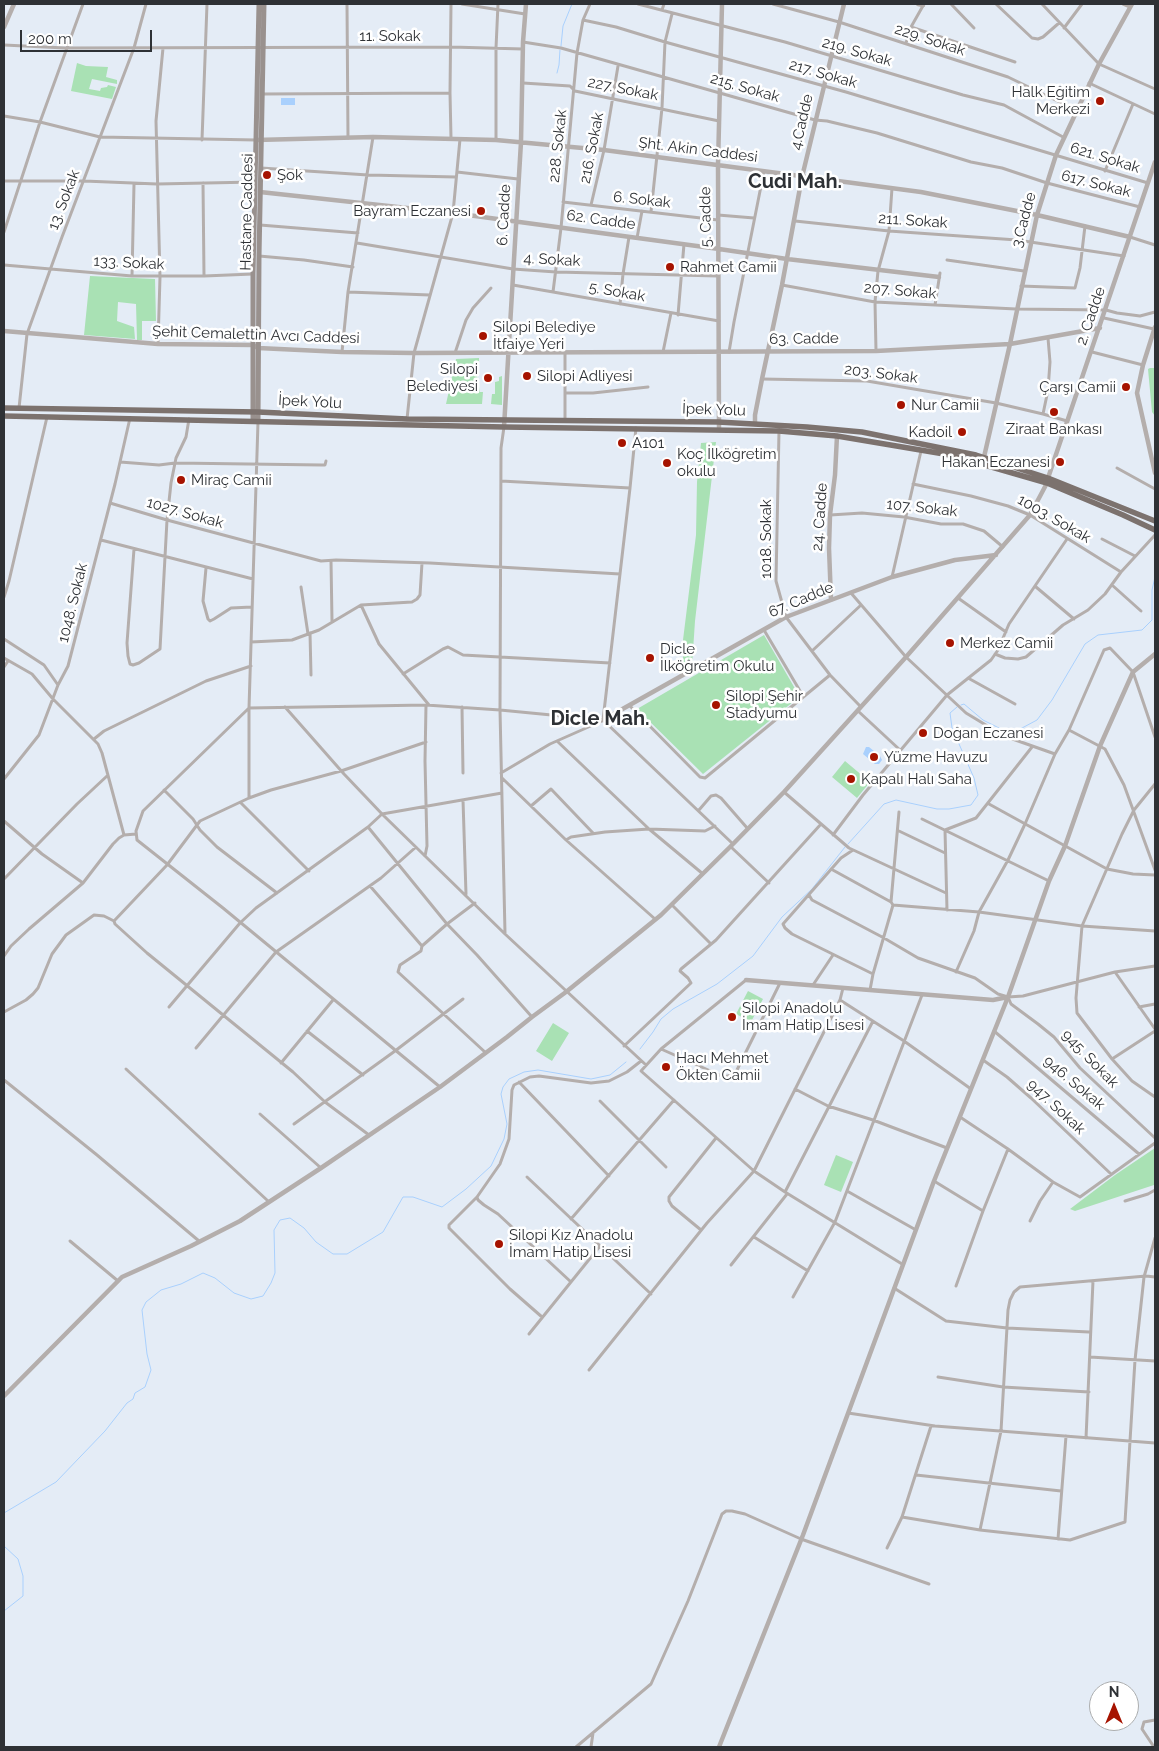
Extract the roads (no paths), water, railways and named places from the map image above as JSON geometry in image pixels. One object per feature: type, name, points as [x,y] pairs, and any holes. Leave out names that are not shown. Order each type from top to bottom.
[{"type":"highway","name":"İpek Yolu","points":[[4,408],[255,412],[407,419],[718,422],[862,432],[984,457],[1155,521]]},
{"type":"highway","points":[[4,416],[779,431],[837,436],[950,455],[1047,481],[1155,530]]},
{"type":"main road","name":"Hastane Caddesi","points":[[256,420],[253,274],[255,182],[262,94],[259,4]]},
{"type":"main road","name":"Hastane Caddesi","points":[[255,347],[261,168],[259,140],[260,49],[264,4]]},
{"type":"street","points":[[4,27],[14,4]]},
{"type":"street","points":[[4,232],[19,182],[82,4]]},
{"type":"street","name":"13. Sokak","points":[[19,408],[27,334],[134,48],[146,4]]},
{"type":"street","points":[[202,140],[207,4]]},
{"type":"street","points":[[347,4],[348,138]]},
{"type":"street","points":[[451,4],[450,93],[452,138]]},
{"type":"street","points":[[462,4],[525,14]]},
{"type":"street","points":[[496,140],[498,4]]},
{"type":"street","name":"6. Cadde","points":[[504,427],[521,142],[523,42],[526,4]]},
{"type":"street","name":"228. Sokak","points":[[553,292],[562,228],[578,53],[583,20],[590,4]]},
{"type":"street","name":"219. Sokak","points":[[638,4],[750,33],[1004,105],[1063,137]]},
{"type":"street","points":[[662,10],[664,4]]},
{"type":"street","name":"5. Cadde","points":[[718,430],[718,165],[722,4]]},
{"type":"street","name":"229. Sokak","points":[[773,4],[840,22],[1008,77],[1076,110]]},
{"type":"street","name":"4.Cadde","points":[[755,424],[762,379],[802,177],[844,4]]},
{"type":"street","points":[[906,43],[922,4]]},
{"type":"street","points":[[951,4],[974,28]]},
{"type":"street","points":[[996,4],[1032,38],[1038,39],[1043,37],[1059,23]]},
{"type":"street","points":[[1042,4],[1098,64],[1155,89]]},
{"type":"street","points":[[1064,28],[1082,4]]},
{"type":"street","points":[[1123,4],[1131,6]]},
{"type":"street","name":"3.Cadde","points":[[984,457],[1037,215],[1056,155],[1098,64],[1131,6]]},
{"type":"street","points":[[652,212],[662,108],[664,42],[672,14]]},
{"type":"street","name":"217. Sokak","points":[[583,20],[616,26],[664,42],[940,119],[1056,155]]},
{"type":"street","points":[[911,27],[1015,62]]},
{"type":"street","name":"215. Sokak","points":[[523,42],[560,48],[618,66],[719,92],[815,120],[877,133],[971,162],[1002,168],[1047,183]]},
{"type":"street","name":"11. Sokak","points":[[4,46],[65,48],[204,47],[260,49],[451,47],[523,49]]},
{"type":"street","points":[[158,344],[160,276],[156,121],[163,48]]},
{"type":"street","name":"216. Sokak","points":[[591,205],[604,150],[618,66]]},
{"type":"street","name":"227. Sokak","points":[[523,83],[570,86],[575,91],[719,121]]},
{"type":"street","points":[[1089,83],[1155,114]]},
{"type":"street","points":[[262,94],[450,93]]},
{"type":"street","points":[[1105,171],[1133,104]]},
{"type":"street","points":[[4,116],[40,122],[100,137],[259,140]]},
{"type":"street","points":[[342,352],[348,292],[368,175],[372,138]]},
{"type":"street","name":"Şht. Akin Caddesi","points":[[259,140],[452,138],[604,150],[921,192],[1037,215],[1130,237]]},
{"type":"street","points":[[407,419],[414,353],[453,213],[460,139]]},
{"type":"street","name":"621. Sokak","points":[[1056,155],[1148,183]]},
{"type":"street","name":"2. Cadde","points":[[4,1396],[122,1277],[200,1242],[240,1221],[440,1087],[566,992],[655,919],[732,846],[784,792],[906,658],[1030,515],[1047,481],[1068,422],[1155,162]]},
{"type":"street","points":[[261,168],[368,175],[456,177]]},
{"type":"street","points":[[729,352],[764,171]]},
{"type":"street","points":[[457,172],[518,179]]},
{"type":"street","points":[[4,181],[84,181],[134,184],[255,182]]},
{"type":"street","points":[[203,183],[204,276]]},
{"type":"street","name":"617. Sokak","points":[[1047,183],[1140,207]]},
{"type":"street","points":[[132,276],[134,184]]},
{"type":"street","points":[[876,351],[878,270],[889,231],[892,188]]},
{"type":"street","name":"62. Cadde","points":[[260,192],[453,213],[747,254],[878,270],[939,275]]},
{"type":"street","name":"6. Sokak","points":[[563,202],[652,212],[754,218]]},
{"type":"street","points":[[638,238],[642,211]]},
{"type":"street","name":"211. Sokak","points":[[794,221],[889,231],[1018,240],[1124,256]]},
{"type":"street","points":[[260,225],[358,233]]},
{"type":"street","points":[[1021,286],[1075,288],[1080,268],[1085,226]]},
{"type":"street","points":[[620,304],[629,237]]},
{"type":"street","points":[[1130,237],[1155,245]]},
{"type":"street","name":"4. Sokak","points":[[357,243],[513,269],[556,272],[718,276]]},
{"type":"street","points":[[678,315],[684,244]]},
{"type":"street","points":[[259,256],[353,267]]},
{"type":"street","points":[[947,260],[1024,271]]},
{"type":"street","name":"133. Sokak","points":[[4,265],[132,276],[253,274]]},
{"type":"street","points":[[936,305],[939,275]]},
{"type":"street","name":"5. Sokak","points":[[512,284],[719,321]]},
{"type":"street","name":"207. Sokak","points":[[782,285],[876,302],[1016,309],[1106,310],[1140,316],[1155,312]]},
{"type":"street","points":[[456,353],[466,320],[473,308],[491,288]]},
{"type":"street","points":[[348,292],[430,295]]},
{"type":"street","points":[[662,352],[671,313]]},
{"type":"street","points":[[1104,318],[1155,328],[1143,365],[1137,393],[1155,473]]},
{"type":"street","name":"63. Cadde","points":[[508,352],[876,351],[1010,344],[1100,328]]},
{"type":"street","name":"Şehit Cemalettin Avcı Caddesi","points":[[4,331],[158,344],[342,352],[508,352]]},
{"type":"street","points":[[1043,414],[1048,390],[1050,362],[1048,338]]},
{"type":"street","points":[[565,352],[565,420]]},
{"type":"street","points":[[1092,352],[1143,365]]},
{"type":"street","name":"203. Sokak","points":[[762,379],[867,381],[996,403],[1068,422]]},
{"type":"street","points":[[565,393],[593,393],[648,387]]},
{"type":"street","points":[[4,597],[47,416]]},
{"type":"street","name":"1048. Sokak","points":[[4,776],[39,735],[58,685],[68,666],[130,418]]},
{"type":"street","points":[[134,549],[127,643],[130,664],[133,665],[140,663],[160,650],[170,483],[175,463],[186,437],[189,419]]},
{"type":"street","points":[[249,798],[249,708],[256,420]]},
{"type":"street","points":[[504,427],[501,448],[500,710],[505,934]]},
{"type":"street","points":[[602,720],[636,428]]},
{"type":"street","name":"1018. Sokak","points":[[779,431],[776,581],[786,617],[830,675],[900,750]]},
{"type":"street","name":"24. Cadde","points":[[831,600],[830,514],[837,436]]},
{"type":"street","points":[[892,577],[904,517],[921,449]]},
{"type":"street","points":[[1150,450],[1155,451]]},
{"type":"street","points":[[120,462],[159,465],[175,463],[325,465],[326,461]]},
{"type":"street","points":[[1117,468],[1155,489]]},
{"type":"street","points":[[501,481],[630,488]]},
{"type":"street","name":"1003. Sokak","points":[[913,484],[999,503],[1030,515],[1121,572]]},
{"type":"street","name":"1027. Sokak","points":[[110,503],[321,561],[422,562],[620,574]]},
{"type":"street","name":"107. Sokak","points":[[830,514],[862,513],[904,517],[940,524],[963,524],[984,531],[1003,547]]},
{"type":"street","points":[[995,654],[1005,658],[1018,659],[1026,657],[1063,625],[1088,610],[1105,594],[1121,572],[1155,535]]},
{"type":"street","points":[[833,835],[862,795],[947,695],[991,660],[1009,624],[1067,539]]},
{"type":"street","points":[[1102,539],[1135,556]]},
{"type":"street","points":[[101,540],[253,580]]},
{"type":"street","name":"67. Cadde","points":[[602,720],[786,617],[892,577],[956,560],[996,555]]},
{"type":"street","points":[[331,561],[332,622]]},
{"type":"street","points":[[251,642],[292,640],[332,622],[361,605],[412,602],[420,595],[422,562]]},
{"type":"street","points":[[206,568],[203,601],[208,619],[214,620],[231,608],[252,607]]},
{"type":"street","points":[[1112,584],[1141,611]]},
{"type":"street","points":[[301,587],[309,633],[311,675]]},
{"type":"street","points":[[1036,587],[1074,618]]},
{"type":"street","points":[[851,593],[906,658],[966,714],[1004,736],[1055,754]]},
{"type":"street","points":[[958,598],[1006,632]]},
{"type":"street","points":[[361,605],[379,644],[428,705],[426,742],[426,856]]},
{"type":"street","points":[[812,651],[861,605]]},
{"type":"street","points":[[764,630],[803,696]]},
{"type":"street","points":[[4,639],[44,665],[58,685]]},
{"type":"street","points":[[403,674],[448,647],[463,655],[610,663]]},
{"type":"street","points":[[956,972],[974,931],[979,912],[1008,860],[1104,650],[1110,648],[1133,672],[1155,736]]},
{"type":"street","points":[[719,1747],[801,1539],[902,1264],[1008,997],[1049,881],[1065,846],[1100,746],[1133,672],[1155,654]]},
{"type":"street","points":[[4,658],[32,674],[53,699],[98,744],[124,835]]},
{"type":"street","points":[[4,667],[8,661]]},
{"type":"street","points":[[94,739],[104,732],[206,681],[251,666]]},
{"type":"street","points":[[630,706],[700,777],[705,778],[830,675]]},
{"type":"street","points":[[968,678],[1015,704]]},
{"type":"street","points":[[440,1087],[137,840],[136,834],[142,810],[249,708],[428,705],[602,720],[715,826],[769,883]]},
{"type":"street","points":[[285,707],[382,814],[505,934],[646,1066]]},
{"type":"street","points":[[462,707],[463,773]]},
{"type":"street","points":[[501,775],[557,741],[602,720]]},
{"type":"street","points":[[1069,730],[1105,749],[1124,785],[1155,870]]},
{"type":"street","points":[[557,741],[649,829],[703,874]]},
{"type":"street","points":[[114,921],[167,865],[200,821],[271,790],[341,771],[426,742]]},
{"type":"street","points":[[945,830],[976,818],[989,804],[1032,747]]},
{"type":"street","points":[[501,775],[566,840],[655,919]]},
{"type":"street","points":[[4,877],[36,848],[77,804],[107,776]]},
{"type":"street","points":[[1155,784],[1134,810],[1082,926],[1076,984],[1077,1013],[1132,1082],[1155,1097]]},
{"type":"street","points":[[531,806],[551,789],[593,834]]},
{"type":"street","points":[[164,790],[217,847],[278,893]]},
{"type":"street","points":[[784,792],[851,849],[946,893]]},
{"type":"street","points":[[169,1007],[240,923],[256,908],[368,827],[382,814],[502,793]]},
{"type":"street","points":[[698,810],[711,796],[716,794],[748,829]]},
{"type":"street","points":[[463,800],[466,895]]},
{"type":"street","points":[[241,803],[309,871]]},
{"type":"street","points":[[989,804],[1107,869],[1133,874],[1155,875]]},
{"type":"street","points":[[870,990],[892,903],[900,812]]},
{"type":"street","points":[[922,819],[1049,881]]},
{"type":"street","points":[[4,821],[83,883]]},
{"type":"street","points":[[624,1046],[691,983],[680,971],[681,969],[711,944],[769,883],[821,824]]},
{"type":"street","points":[[566,840],[571,837],[593,834],[649,829],[705,832],[715,826]]},
{"type":"street","points":[[368,827],[447,924],[532,1017]]},
{"type":"street","points":[[945,830],[946,910]]},
{"type":"street","points":[[899,831],[945,853]]},
{"type":"street","points":[[4,956],[29,929],[83,883],[113,844],[124,835],[136,834]]},
{"type":"street","points":[[196,1048],[276,952],[370,886],[416,847]]},
{"type":"street","points":[[851,849],[840,858],[783,924],[792,934],[873,974]]},
{"type":"street","points":[[831,870],[892,903],[979,912],[1082,926],[1155,930]]},
{"type":"street","points":[[370,886],[422,946]]},
{"type":"street","name":"945. Sokak","points":[[809,895],[812,900],[918,958],[975,978],[998,994],[1008,997],[1011,1004],[1054,1037],[1080,1068],[1155,1138]]},
{"type":"street","points":[[475,903],[447,924],[422,946],[420,951],[400,965],[398,972],[486,1053]]},
{"type":"street","points":[[671,904],[711,944]]},
{"type":"street","points":[[4,1012],[26,1000],[38,988],[52,954],[66,935],[94,915],[104,916],[114,921],[147,953],[282,1063],[325,1102],[369,1135]]},
{"type":"street","points":[[4,948],[8,950]]},
{"type":"street","points":[[812,986],[833,955]]},
{"type":"street","points":[[902,1264],[786,1193],[754,1171],[641,1071],[661,1049],[746,980],[993,1000],[1023,996],[1076,984],[1115,972],[1155,966]]},
{"type":"street","points":[[1112,1059],[1155,1030],[1115,972]]},
{"type":"street","points":[[661,1049],[724,1077],[735,1074],[780,983]]},
{"type":"street","points":[[589,1370],[701,1230],[754,1171],[840,1000],[843,988]]},
{"type":"street","points":[[794,1297],[835,1222],[922,994]]},
{"type":"street","points":[[294,1124],[395,1052],[463,999]]},
{"type":"street","points":[[282,1063],[333,1000]]},
{"type":"street","points":[[840,1000],[971,1089]]},
{"type":"street","points":[[1139,1006],[1155,1004]]},
{"type":"street","points":[[731,1265],[786,1193],[828,1106],[873,1021]]},
{"type":"street","points":[[307,1031],[363,1075]]},
{"type":"street","name":"946. Sokak","points":[[994,1031],[1139,1154]]},
{"type":"street","name":"947. Sokak","points":[[982,1060],[1025,1093],[1111,1174]]},
{"type":"street","points":[[542,1317],[510,1289],[449,1228],[449,1225],[477,1196],[500,1164],[508,1139],[514,1085],[530,1077],[539,1076],[591,1083],[603,1082],[627,1072],[641,1061]]},
{"type":"street","points":[[126,1069],[268,1202]]},
{"type":"street","points":[[4,1080],[200,1242]]},
{"type":"street","points":[[519,1082],[609,1176]]},
{"type":"street","points":[[795,1089],[828,1106],[873,1120],[947,1148]]},
{"type":"street","points":[[571,1219],[674,1100]]},
{"type":"street","points":[[600,1101],[666,1167]]},
{"type":"street","points":[[260,1114],[320,1168]]},
{"type":"street","points":[[960,1116],[1053,1182],[1080,1197],[1155,1143]]},
{"type":"street","points":[[701,1230],[672,1206],[669,1196],[716,1138]]},
{"type":"street","points":[[956,1286],[1008,1149]]},
{"type":"street","points":[[528,1177],[651,1294]]},
{"type":"street","points":[[934,1181],[983,1211]]},
{"type":"street","points":[[1030,1221],[1040,1201],[1053,1182]]},
{"type":"street","points":[[1125,1201],[1155,1190]]},
{"type":"street","points":[[847,1191],[916,1230]]},
{"type":"street","points":[[477,1196],[478,1200],[498,1214],[571,1282]]},
{"type":"street","points":[[754,1237],[808,1271]]},
{"type":"street","points":[[902,1517],[980,1530],[1070,1540],[1125,1522],[1135,1360],[1144,1276],[1155,1238]]},
{"type":"street","points":[[70,1241],[118,1281]]},
{"type":"street","points":[[529,1334],[600,1246]]},
{"type":"street","points":[[980,1530],[1000,1431],[1007,1328],[1010,1300],[1014,1292],[1020,1287],[1144,1276],[1155,1277]]},
{"type":"street","points":[[1086,1438],[1094,1281]]},
{"type":"street","points":[[894,1288],[946,1320],[1007,1328],[1089,1332]]},
{"type":"street","points":[[1090,1357],[1155,1361]]},
{"type":"street","points":[[938,1377],[1003,1387],[1089,1392]]},
{"type":"street","points":[[848,1413],[931,1426],[1155,1443]]},
{"type":"street","points":[[887,1548],[902,1517],[931,1426]]},
{"type":"street","points":[[1058,1539],[1066,1436]]},
{"type":"street","points":[[916,1475],[1061,1492]]},
{"type":"street","points":[[576,1747],[651,1684],[688,1601],[722,1514],[726,1512],[738,1512],[801,1539],[929,1584]]},
{"type":"street","points":[[1154,1747],[1142,1729],[1144,1722],[1155,1720]]},
{"type":"street","points":[[591,1747],[593,1733]]},
{"type":"water","points":[[281,98],[295,98],[295,105],[281,105]]},
{"type":"water","name":"Yüzme Havuzu","points":[[866,747],[869,747],[880,756],[882,760],[879,764],[875,764],[863,754]]},
{"type":"waterway","points":[[561,46],[563,26],[572,4]]},
{"type":"waterway","points":[[557,73],[560,50]]},
{"type":"waterway","points":[[961,705],[964,704],[983,720],[1005,731],[1022,728],[1037,720],[1052,700],[1085,644],[1098,635],[1142,630],[1152,620],[1152,590],[1155,577]]},
{"type":"waterway","points":[[848,844],[884,804],[896,800],[937,809],[971,805],[978,795],[974,778],[952,728],[950,713],[957,707]]},
{"type":"waterway","points":[[640,1049],[661,1019],[673,1009],[717,984],[753,956],[782,917],[812,889],[845,847]]},
{"type":"waterway","points":[[4,1513],[56,1482],[105,1431],[127,1403],[133,1399],[135,1393],[145,1387],[151,1370],[147,1354],[142,1310],[146,1302],[161,1290],[181,1284],[203,1273],[215,1278],[234,1293],[251,1299],[263,1296],[275,1273],[274,1230],[280,1220],[290,1218],[304,1228],[316,1242],[333,1254],[347,1254],[383,1232],[403,1197],[413,1197],[442,1207],[466,1189],[491,1166],[504,1139],[507,1124],[501,1094],[503,1087],[509,1079],[524,1072],[538,1070],[591,1079],[610,1075],[626,1062]]},
{"type":"waterway","points":[[4,1546],[18,1559],[23,1576],[23,1596],[4,1611]]},
{"type":"place","name":"Halk Eğitim Merkezi","points":[[1100,101]]},
{"type":"place","name":"Şok","points":[[267,175]]},
{"type":"place","name":"Bayram Eczanesi","points":[[481,211]]},
{"type":"place","name":"Rahmet Camii","points":[[670,267]]},
{"type":"place","name":"Silopi Belediye İtfaiye Yeri","points":[[483,336]]},
{"type":"place","name":"Silopi Adliyesi","points":[[527,376]]},
{"type":"place","name":"Silopi Belediyesi","points":[[488,378]]},
{"type":"place","name":"Çarşı Camii","points":[[1126,387]]},
{"type":"place","name":"Nur Camii","points":[[901,405]]},
{"type":"place","name":"Ziraat Bankası","points":[[1054,412]]},
{"type":"place","name":"Kadoil","points":[[962,432]]},
{"type":"place","name":"A101","points":[[622,443]]},
{"type":"place","name":"Hakan Eczanesi","points":[[1060,462]]},
{"type":"place","name":"Koç İlköğretim okulu","points":[[667,463]]},
{"type":"place","name":"Miraç Camii","points":[[181,480]]},
{"type":"place","name":"Merkez Camii","points":[[950,643]]},
{"type":"place","name":"Dicle İlköğretim Okulu","points":[[650,658]]},
{"type":"place","name":"Silopi Şehir Stadyumu","points":[[716,705]]},
{"type":"place","name":"Doğan Eczanesi","points":[[923,733]]},
{"type":"place","name":"Yüzme Havuzu","points":[[874,757]]},
{"type":"place","name":"Kapalı Halı Saha","points":[[851,779]]},
{"type":"place","name":"Silopi Anadolu İmam Hatip Lisesi","points":[[732,1017]]},
{"type":"place","name":"Hacı Mehmet Ökten Camii","points":[[666,1067]]},
{"type":"place","name":"Silopi Kız Anadolu İmam Hatip Lisesi","points":[[499,1244]]},
{"type":"district","name":"Cudi Mah.","points":[[795,182]]},
{"type":"district","name":"Dicle Mah.","points":[[600,719]]}]
